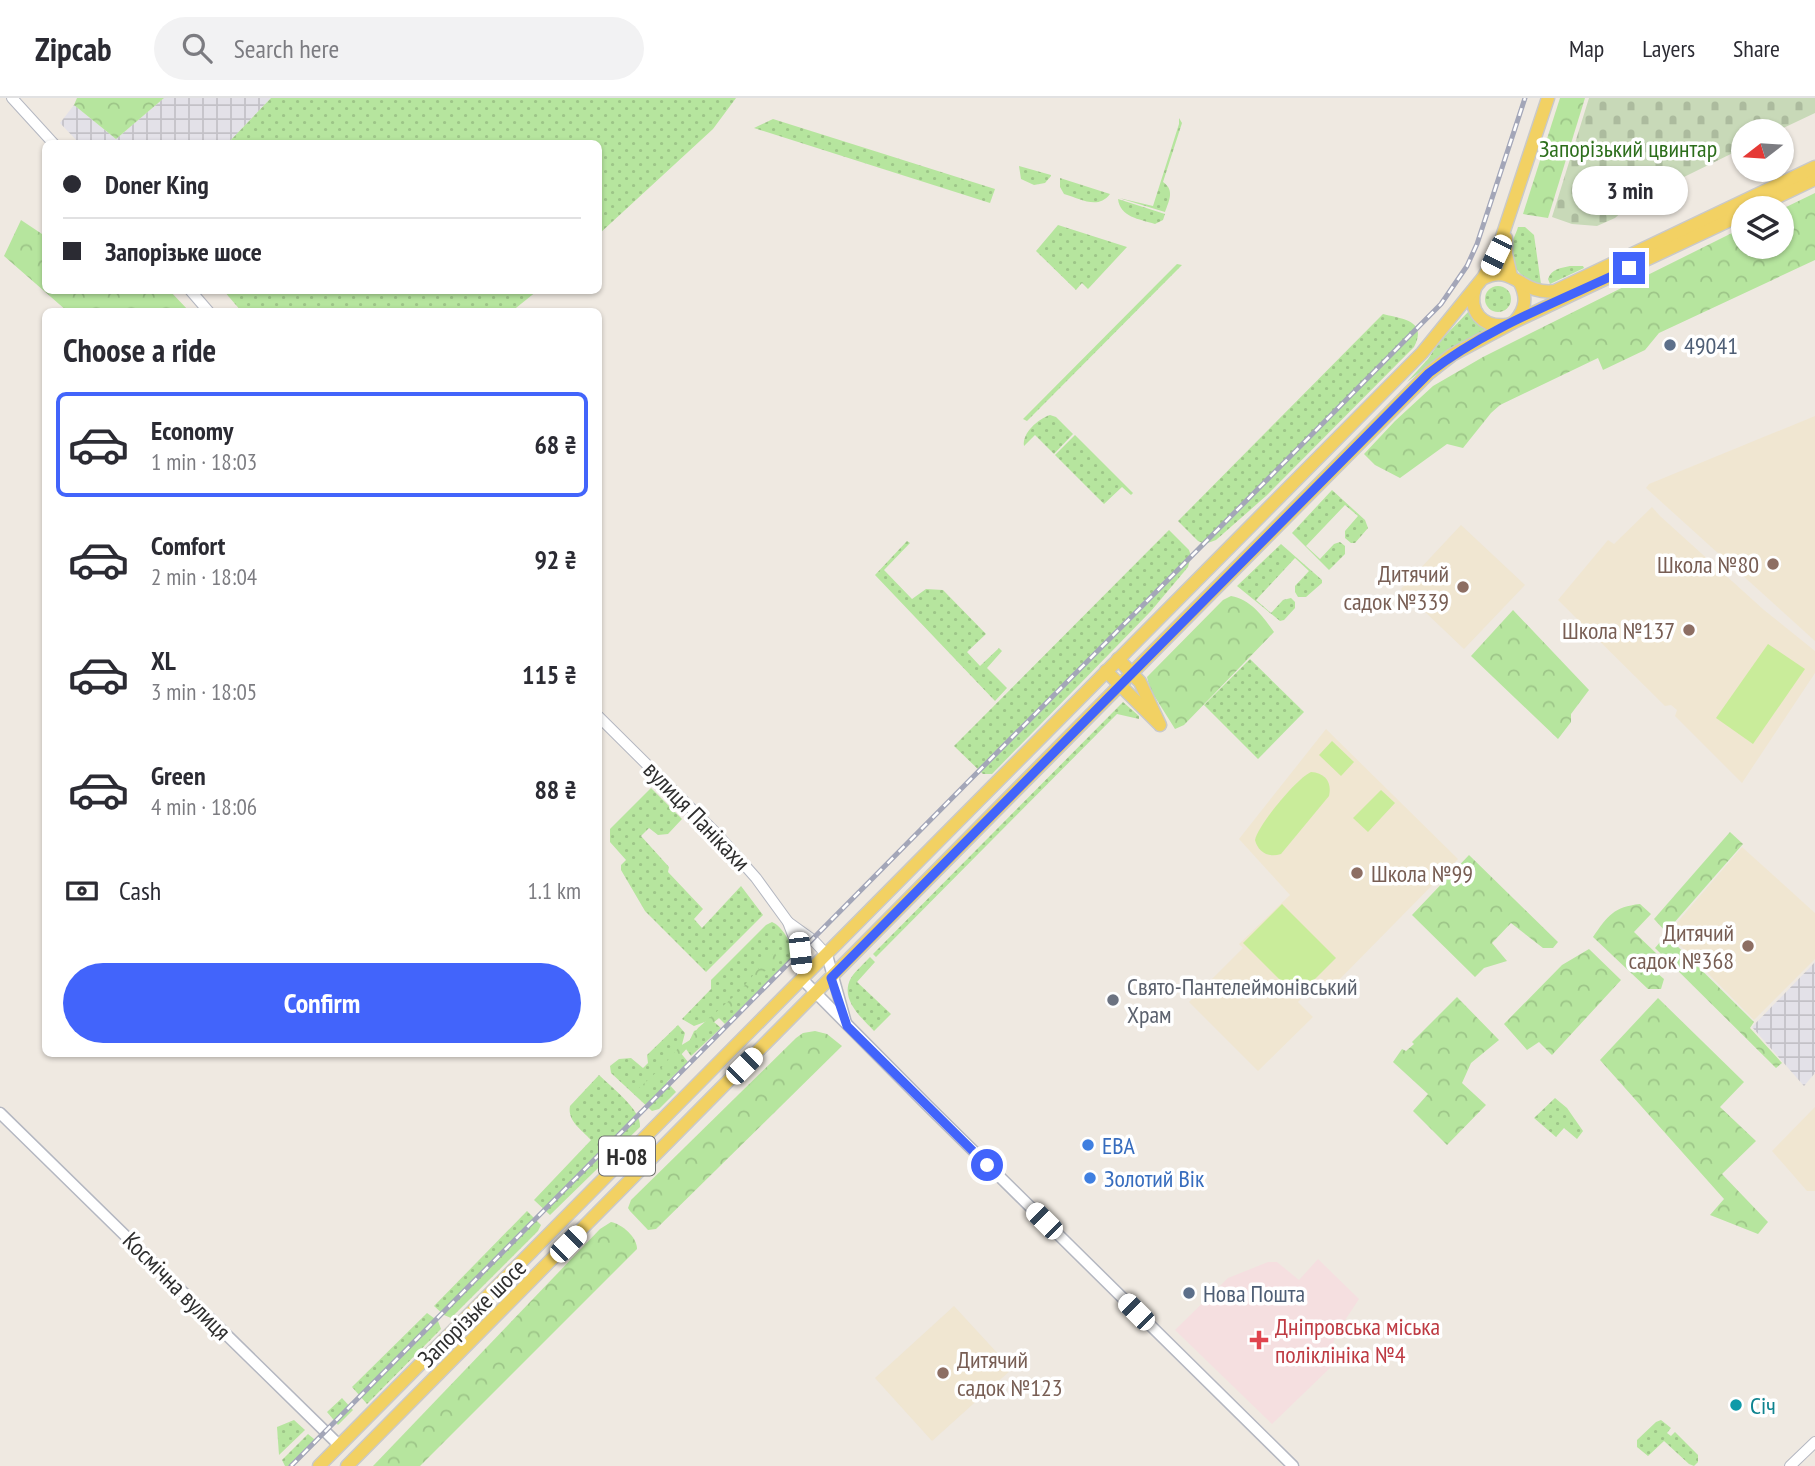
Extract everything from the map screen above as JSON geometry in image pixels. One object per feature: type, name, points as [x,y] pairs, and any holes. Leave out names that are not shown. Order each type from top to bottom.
[{"type":"main road","points":[[1548,98],[1510,217],[1506,247],[1515,279],[1524,292],[1522,313],[1511,323],[1496,327],[1486,324],[1473,308],[1472,297],[1478,283],[1491,274],[1501,273],[1515,279],[1536,291],[1555,291],[1772,194],[1815,179]]},
{"type":"main road","points":[[1769,196],[1815,167]]},
{"type":"main road","name":"Запорізьке шосе","points":[[319,1466],[1422,353],[1478,283],[1496,255],[1510,217]]},
{"type":"main road","name":"Запорізьке шосе","points":[[351,1463],[1429,373],[1452,355],[1511,323],[1731,220]]},
{"type":"main road","points":[[1106,671],[1160,725],[1140,682],[1118,659]]},
{"type":"main road","points":[[827,955],[831,978],[847,1026]]},
{"type":"main road","points":[[803,980],[1293,1466]]},
{"type":"main road","name":"Космічна вулиця","points":[[0,1113],[339,1445],[351,1463]]},
{"type":"street","points":[[12,98],[50,140]]},
{"type":"street","points":[[193,294],[206,308]]},
{"type":"street","name":"вулиця Панікахи","points":[[602,720],[735,852],[756,878],[788,922],[800,953],[803,980]]},
{"type":"street","name":"вулиця Панікахи","points":[[788,922],[813,940],[827,955]]},
{"type":"street","points":[[1790,1466],[1815,1442]]},
{"type":"shaded area","points":[[164,98],[271,98],[231,140],[76,140],[60,123],[74,105],[116,139]]},
{"type":"shaded area","name":"Школа №80","points":[[1815,416],[1815,641],[1646,488],[1649,484]]},
{"type":"shaded area","name":"Школа №137","points":[[1652,507],[1764,610],[1815,651],[1815,673],[1742,783],[1675,716],[1677,710],[1671,705],[1665,706],[1558,600],[1608,540],[1614,544]]},
{"type":"shaded area","name":"Дитячий садок №339","points":[[1461,525],[1525,585],[1464,649],[1401,589]]},
{"type":"shaded area","name":"Школа №99","points":[[1326,729],[1458,859],[1331,988],[1320,978],[1298,1002],[1313,1017],[1258,1071],[1189,1002],[1243,948],[1239,944],[1290,895],[1239,839]]},
{"type":"shaded area","name":"Дитячий садок №368","points":[[1742,847],[1815,913],[1815,959],[1754,1020],[1668,933]]},
{"type":"shaded area","points":[[1815,962],[1815,1073],[1804,1086],[1752,1027]]},
{"type":"shaded area","points":[[1815,1107],[1815,1191],[1807,1191],[1772,1151]]},
{"type":"shaded area","name":"Дніпровська міська поліклініка №4","points":[[1318,1259],[1359,1299],[1334,1337],[1331,1367],[1272,1424],[1175,1330],[1228,1278],[1268,1262],[1277,1262],[1299,1280]]},
{"type":"shaded area","name":"Дитячий садок №123","points":[[954,1306],[1012,1369],[932,1441],[875,1378]]},
{"type":"green space","points":[[77,98],[164,98],[116,139],[74,105]]},
{"type":"green space","points":[[271,98],[736,98],[713,129],[602,231],[602,140],[231,140]]},
{"type":"green space","points":[[1560,98],[1585,98],[1548,218],[1523,214]]},
{"type":"green space","name":"Запорізький цвинтар","points":[[1589,98],[1815,98],[1815,113],[1794,123],[1794,119],[1731,119],[1731,154],[1633,202],[1615,218],[1597,226],[1572,224],[1552,217]]},
{"type":"green space","points":[[1179,118],[1182,123],[1163,182],[1170,192],[1165,212],[1119,198],[1153,206]]},
{"type":"green space","points":[[773,119],[995,189],[990,203],[754,128]]},
{"type":"green space","points":[[1019,166],[1051,176],[1045,183],[1034,185],[1021,179]]},
{"type":"green space","points":[[1060,178],[1110,194],[1095,202],[1064,194],[1060,187]]},
{"type":"green space","points":[[1815,193],[1815,260],[1659,333],[1645,350],[1603,370],[1598,358],[1500,405],[1463,448],[1447,444],[1400,478],[1375,465],[1364,454],[1433,386],[1483,357],[1731,233],[1731,259],[1794,259],[1794,203]]},
{"type":"green space","points":[[1118,199],[1165,214],[1163,220],[1155,224],[1126,214]]},
{"type":"green space","points":[[21,220],[42,234],[42,289],[4,256]]},
{"type":"green space","points":[[1058,225],[1127,247],[1088,289],[1082,283],[1076,290],[1036,251]]},
{"type":"green space","points":[[1518,227],[1525,227],[1534,235],[1541,284],[1524,277],[1513,262],[1511,246]]},
{"type":"green space","points":[[1177,264],[1182,265],[1027,421],[1023,419]]},
{"type":"green space","points":[[1570,266],[1584,268],[1550,284],[1548,279],[1551,273]]},
{"type":"green space","points":[[1498,286],[1507,290],[1511,299],[1507,308],[1498,312],[1489,308],[1485,299],[1489,290]]},
{"type":"green space","points":[[48,294],[173,294],[186,308],[64,308]]},
{"type":"green space","points":[[227,294],[533,294],[516,308],[238,308]]},
{"type":"green space","points":[[1469,311],[1487,328],[1442,355],[1407,382],[1440,341]]},
{"type":"green space","points":[[1383,314],[1411,322],[1415,326],[1418,331],[1414,347],[1266,496],[1216,540],[1205,544],[1198,541],[1178,521]]},
{"type":"green space","points":[[1050,415],[1056,417],[1073,434],[1054,454],[1035,435],[1024,446],[1032,427]]},
{"type":"green space","points":[[1075,435],[1133,493],[1131,495],[1122,487],[1104,504],[1055,455]]},
{"type":"green space","points":[[1332,490],[1365,520],[1368,528],[1355,543],[1345,538],[1345,531],[1358,516],[1345,505],[1306,546],[1320,559],[1334,544],[1340,542],[1345,546],[1345,554],[1329,570],[1292,533]]},
{"type":"green space","points":[[1169,530],[1189,550],[1191,556],[1188,567],[1151,611],[992,774],[983,774],[954,746]]},
{"type":"green space","points":[[907,541],[910,543],[884,570],[912,599],[926,589],[943,590],[986,634],[967,652],[980,666],[999,648],[1002,651],[987,668],[1007,688],[995,701],[875,575]]},
{"type":"green space","points":[[1281,544],[1322,580],[1322,583],[1306,597],[1298,597],[1295,586],[1309,571],[1295,558],[1256,600],[1271,613],[1283,600],[1291,598],[1295,602],[1295,608],[1280,621],[1237,586]]},
{"type":"green space","points":[[1231,596],[1251,605],[1274,632],[1184,725],[1175,729],[1150,689],[1147,677],[1223,600]]},
{"type":"green space","points":[[1513,610],[1589,690],[1571,714],[1571,722],[1558,739],[1471,656]]},
{"type":"green space","points":[[1768,644],[1805,669],[1753,744],[1716,718]]},
{"type":"green space","points":[[1250,659],[1304,712],[1258,759],[1204,705]]},
{"type":"green space","points":[[1123,702],[1139,719],[1117,714],[876,957],[873,954]]},
{"type":"green space","points":[[1332,741],[1354,762],[1341,776],[1319,755]]},
{"type":"green space","points":[[1311,772],[1321,774],[1327,779],[1329,796],[1281,854],[1264,853],[1255,840],[1258,833],[1270,813],[1288,792]]},
{"type":"green space","points":[[651,788],[682,819],[668,834],[658,835],[649,828],[641,836],[669,867],[668,872],[703,909],[694,919],[702,928],[741,886],[763,915],[706,972],[645,911],[621,870],[621,865],[626,860],[610,842],[610,829]]},
{"type":"green space","points":[[1381,790],[1395,803],[1368,832],[1353,818]]},
{"type":"green space","points":[[1730,832],[1743,844],[1666,932],[1654,919]]},
{"type":"green space","points":[[1469,855],[1558,942],[1553,948],[1543,948],[1511,923],[1492,943],[1507,961],[1484,968],[1475,977],[1412,915]]},
{"type":"green space","points":[[1282,904],[1336,958],[1297,997],[1243,943]]},
{"type":"green space","points":[[1640,904],[1651,914],[1634,932],[1658,955],[1649,966],[1664,979],[1661,989],[1648,989],[1593,937],[1612,913]]},
{"type":"green space","points":[[772,922],[786,936],[795,955],[725,1024],[718,1017],[694,1026],[682,1019],[711,989],[711,980]]},
{"type":"green space","points":[[1666,935],[1754,1022],[1750,1028],[1782,1063],[1776,1068],[1655,948]]},
{"type":"green space","points":[[1589,949],[1621,980],[1552,1055],[1539,1042],[1527,1050],[1504,1024],[1562,965]]},
{"type":"green space","points":[[775,953],[778,959],[729,1010],[703,1031],[644,1095],[639,1094],[639,1088],[680,1046],[690,1040],[698,1028],[740,991],[769,956]]},
{"type":"green space","points":[[870,957],[875,962],[857,982],[891,1014],[874,1031],[858,1014],[848,993],[851,978]]},
{"type":"green space","points":[[1457,997],[1499,1040],[1471,1063],[1462,1083],[1486,1105],[1447,1145],[1413,1111],[1428,1094],[1393,1062],[1402,1049],[1406,1051],[1414,1044],[1412,1042]]},
{"type":"green space","points":[[1658,998],[1744,1082],[1720,1107],[1756,1141],[1722,1174],[1768,1222],[1758,1234],[1710,1215],[1724,1199],[1600,1060]]},
{"type":"green space","points":[[714,1022],[721,1028],[691,1056],[686,1049],[694,1031]]},
{"type":"green space","points":[[678,1025],[685,1033],[680,1052],[688,1062],[667,1082],[676,1092],[659,1109],[652,1111],[611,1073],[610,1066],[619,1059],[631,1058],[643,1068],[648,1063],[647,1055]]},
{"type":"green space","points":[[815,1031],[827,1034],[842,1046],[656,1229],[648,1230],[628,1208],[631,1200],[796,1038],[803,1033]]},
{"type":"green space","points":[[599,1075],[631,1106],[640,1127],[550,1215],[534,1200],[591,1140],[573,1121],[570,1106]]},
{"type":"green space","points":[[1555,1098],[1567,1108],[1583,1131],[1577,1139],[1564,1128],[1556,1137],[1534,1118]]},
{"type":"green space","points":[[527,1211],[541,1225],[538,1231],[451,1318],[444,1315],[434,1306]]},
{"type":"green space","points":[[611,1222],[628,1232],[637,1249],[420,1466],[373,1466],[600,1229]]},
{"type":"green space","points":[[427,1313],[438,1321],[441,1329],[367,1404],[352,1387]]},
{"type":"green space","points":[[342,1398],[353,1410],[338,1425],[327,1412]]},
{"type":"green space","points":[[294,1420],[305,1430],[279,1455],[277,1427]]},
{"type":"green space","points":[[1661,1420],[1671,1428],[1667,1433],[1671,1436],[1675,1432],[1698,1455],[1698,1462],[1694,1466],[1664,1441],[1648,1456],[1637,1447],[1637,1440]]},
{"type":"green space","points":[[308,1434],[314,1439],[313,1446],[292,1466],[285,1466],[282,1460]]},
{"type":"railway","points":[[291,1466],[1441,304],[1467,266],[1477,244],[1525,98]]},
{"type":"place","name":"49041","points":[[1670,345]]},
{"type":"place","name":"Школа №80","points":[[1773,564]]},
{"type":"place","name":"Дитячий садок №339","points":[[1463,587]]},
{"type":"place","name":"Школа №137","points":[[1689,630]]},
{"type":"place","name":"Школа №99","points":[[1357,873]]},
{"type":"place","name":"Дитячий садок №368","points":[[1748,946]]},
{"type":"place","name":"Свято-Пантелеймонівський Храм","points":[[1113,1000]]},
{"type":"place","name":"ЕВА","points":[[1088,1145]]},
{"type":"place","name":"Золотий Вік","points":[[1090,1178]]},
{"type":"place","name":"Нова Пошта","points":[[1189,1293]]},
{"type":"place","name":"Дніпровська міська поліклініка №4","points":[[1259,1340]]},
{"type":"place","name":"Дитячий садок №123","points":[[943,1373]]},
{"type":"place","name":"Січ","points":[[1736,1405]]},
{"type":"route","points":[[987,1165],[847,1026],[831,978],[1429,373],[1452,355],[1516,320],[1629,268]]}]
